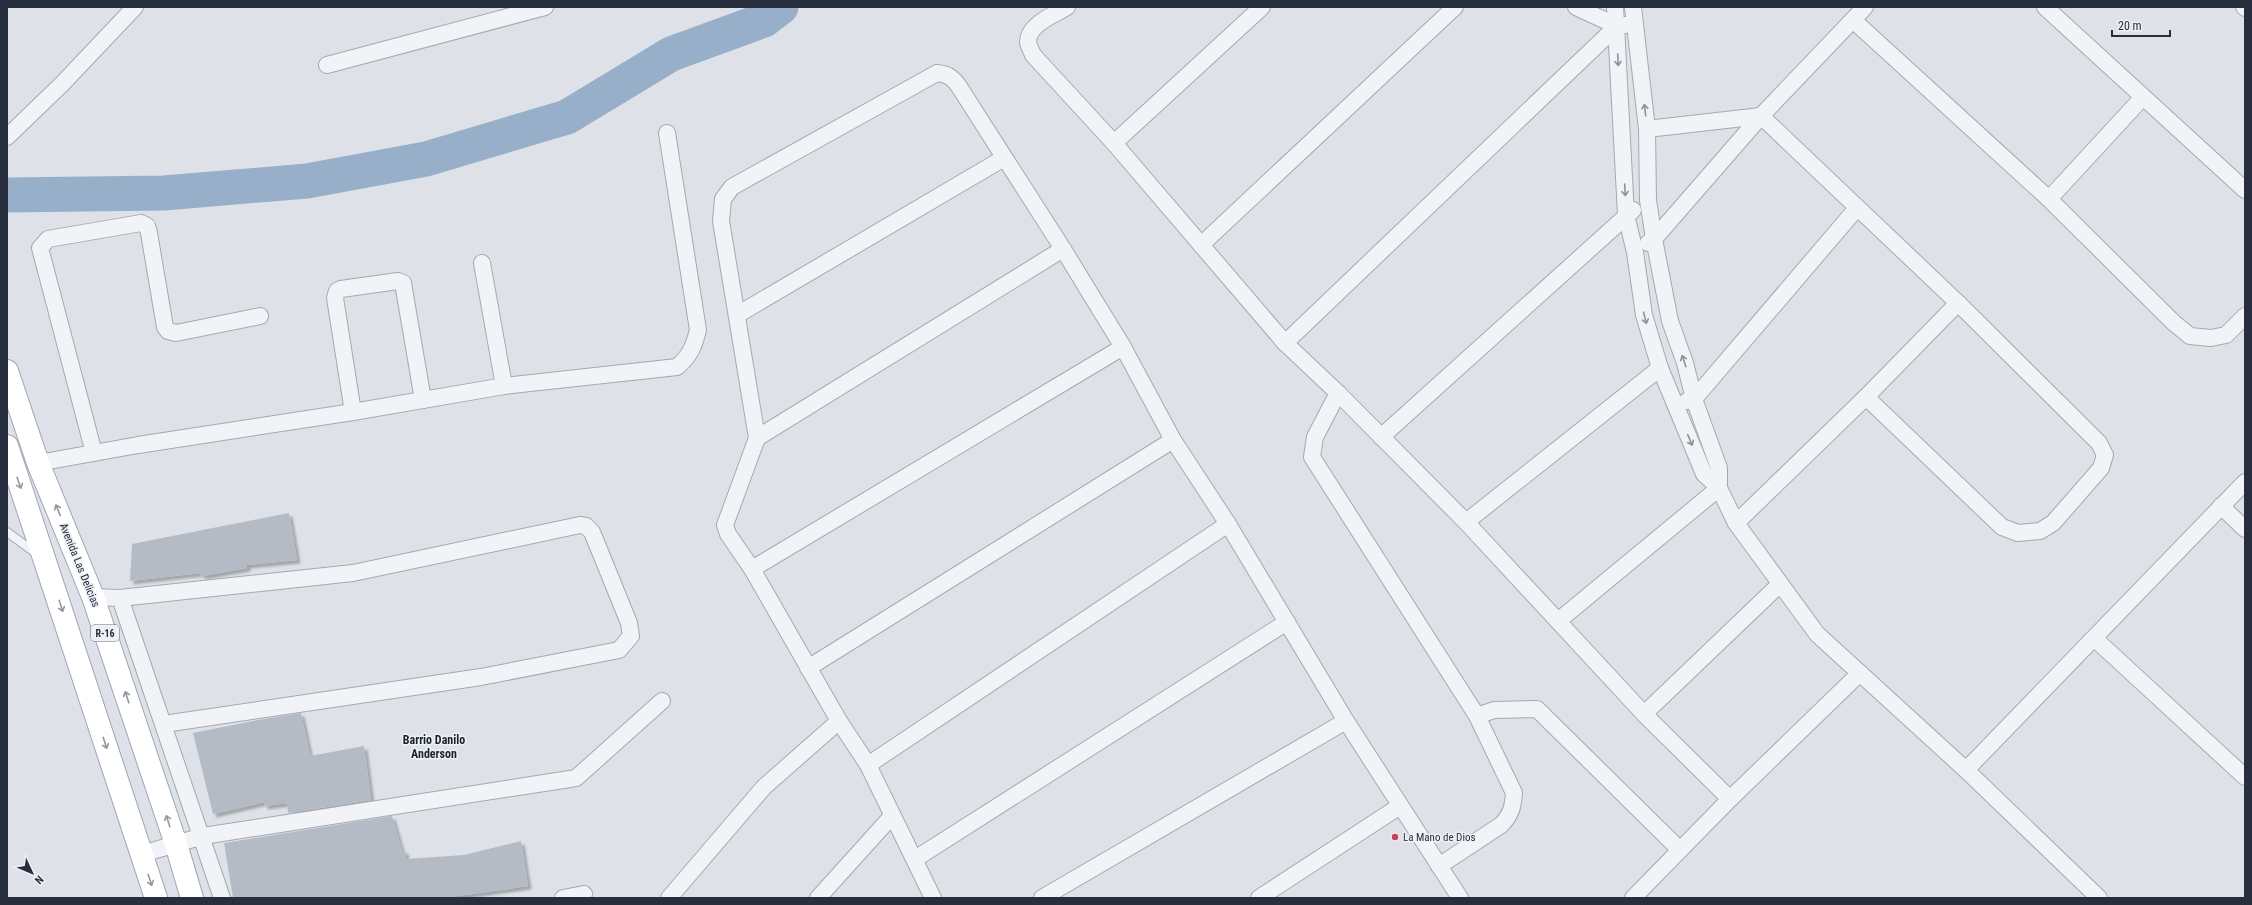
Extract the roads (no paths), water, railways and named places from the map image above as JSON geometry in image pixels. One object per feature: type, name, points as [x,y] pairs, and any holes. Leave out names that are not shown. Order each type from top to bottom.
[{"type":"main road","name":"Avenida Las Delicias","points":[[7,371],[38,463],[93,597],[176,844],[192,898]]},
{"type":"main road","points":[[7,446],[46,560],[156,898]]},
{"type":"street","points":[[7,136],[62,84],[135,7]]},
{"type":"street","points":[[327,65],[545,7]]},
{"type":"street","points":[[1067,7],[1038,24],[1032,31],[1028,43],[1033,54],[1114,143],[1285,343],[1338,393],[1466,522],[1644,714],[1730,799]]},
{"type":"street","points":[[1114,143],[1262,7]]},
{"type":"street","points":[[1201,245],[1455,7]]},
{"type":"street","points":[[1576,7],[1616,26],[1635,23]]},
{"type":"street","points":[[1615,7],[1626,215],[1635,252],[1644,315],[1660,368],[1704,474],[1719,488],[1736,523],[1817,634],[1966,770],[2099,898]]},
{"type":"street","points":[[1633,7],[1647,129],[1648,200],[1654,239],[1670,321],[1686,363],[1694,399],[1719,468],[1719,488]]},
{"type":"street","points":[[1635,252],[1654,239],[1761,116],[1865,7]]},
{"type":"street","points":[[2045,7],[2245,190]]},
{"type":"street","points":[[1853,20],[2049,199],[2174,323],[2190,336],[2211,338],[2226,334],[2245,316]]},
{"type":"street","points":[[1285,343],[1616,26]]},
{"type":"street","points":[[933,898],[868,765],[839,722],[752,569],[728,534],[725,525],[757,438],[720,221],[723,199],[732,187],[937,73],[946,73],[953,78],[1063,249],[1122,347],[1174,440],[1228,524],[1346,720],[1460,898]]},
{"type":"street","points":[[2049,199],[2143,97]]},
{"type":"street","points":[[1647,129],[1761,116]]},
{"type":"street","points":[[1761,116],[1958,302],[2099,443],[2105,455],[2101,468],[2053,523],[2040,531],[2018,533],[2002,527],[1866,397]]},
{"type":"street","points":[[38,463],[94,452],[353,412],[504,386],[677,367],[688,358],[694,348],[698,330],[667,133]]},
{"type":"street","points":[[737,315],[1004,158]]},
{"type":"street","points":[[1381,436],[1626,215],[1648,200]]},
{"type":"street","points":[[1676,406],[1694,399],[1857,208]]},
{"type":"street","points":[[94,452],[40,248],[42,243],[48,239],[141,223],[147,226],[149,233],[165,327],[168,331],[176,333],[260,316]]},
{"type":"street","points":[[757,438],[1063,249]]},
{"type":"street","points":[[482,263],[504,386]]},
{"type":"street","points":[[353,412],[335,298],[337,291],[341,289],[398,281],[403,283],[423,400]]},
{"type":"street","points":[[1736,523],[1866,397],[1958,302]]},
{"type":"street","points":[[752,569],[1122,347]]},
{"type":"street","points":[[1466,522],[1660,368]]},
{"type":"street","points":[[1338,393],[1315,437],[1312,457],[1477,716],[1514,793],[1513,805],[1509,816],[1501,825],[1439,866]]},
{"type":"street","points":[[808,668],[1174,440]]},
{"type":"street","points":[[1966,770],[2245,482]]},
{"type":"street","points":[[1558,621],[1719,488]]},
{"type":"street","points":[[2221,506],[2245,529]]},
{"type":"street","points":[[868,765],[1228,524]]},
{"type":"street","points":[[93,597],[120,598],[353,573],[580,525],[586,526],[592,532],[629,623],[630,636],[619,650],[481,677],[164,724]]},
{"type":"street","points":[[1644,714],[1780,584]]},
{"type":"street","points":[[120,598],[203,836],[222,898]]},
{"type":"street","points":[[915,859],[1288,622]]},
{"type":"street","points":[[2094,638],[2245,777]]},
{"type":"street","points":[[1633,898],[1730,799],[1860,673]]},
{"type":"street","points":[[142,854],[203,836],[576,778],[662,701]]},
{"type":"street","points":[[1477,716],[1494,710],[1537,709],[1680,850]]},
{"type":"street","points":[[1042,898],[1346,720]]},
{"type":"street","points":[[669,898],[764,786],[839,722]]},
{"type":"street","points":[[1259,898],[1400,806]]},
{"type":"street","points":[[818,898],[892,816]]},
{"type":"street","points":[[563,898],[584,894]]},
{"type":"lane","points":[[7,532],[46,560]]},
{"type":"waterway","points":[[7,195],[164,193],[307,181],[426,159],[567,117],[671,54],[764,20],[781,7]]},
{"type":"place","name":"La Mano de Dios","points":[[1395,837]]},
{"type":"district","name":"Barrio Danilo Anderson","points":[[434,747]]}]
